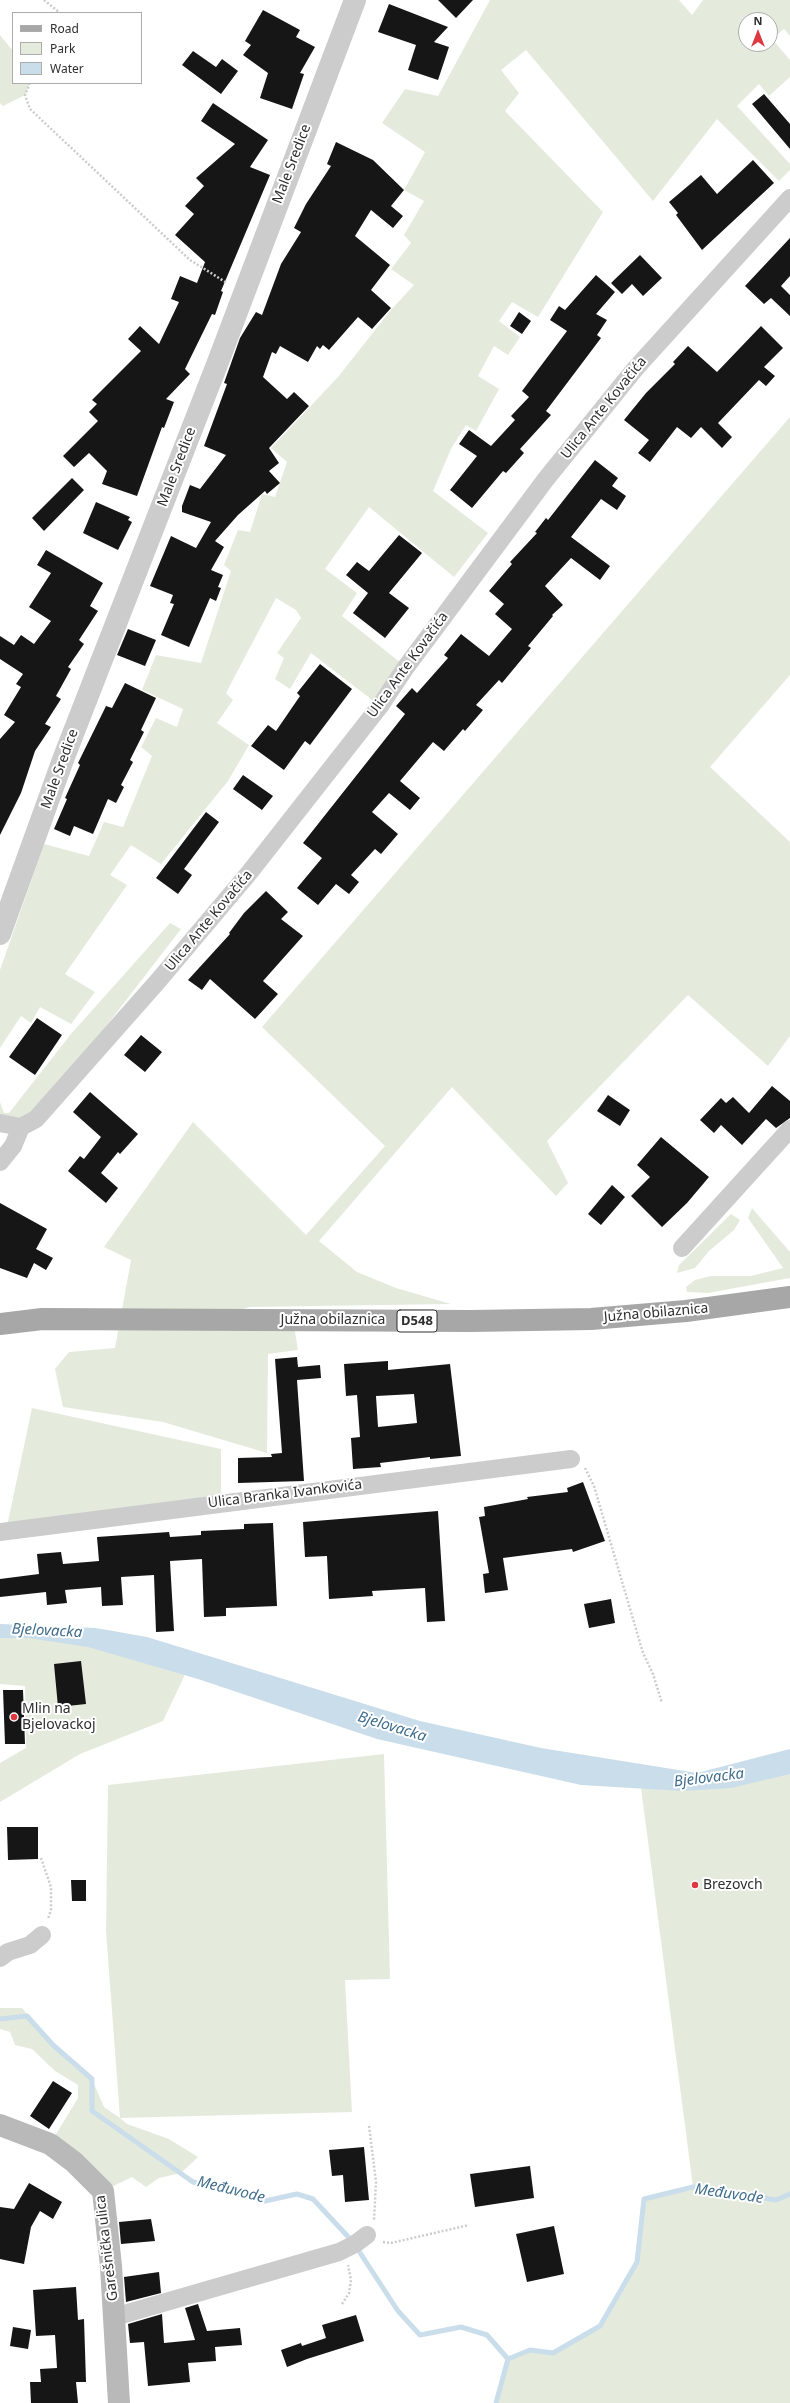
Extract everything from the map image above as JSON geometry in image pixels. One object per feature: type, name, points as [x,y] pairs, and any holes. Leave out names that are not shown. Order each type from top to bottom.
[{"type":"main road","name":"Južna obilaznica","points":[[0,1324],[42,1319],[464,1321],[591,1319],[686,1311],[790,1297]]},
{"type":"main road","name":"Južna obilaznica","points":[[0,1311],[42,1319]]},
{"type":"main road","name":"Garešnička ulica","points":[[0,2125],[50,2144],[74,2162],[103,2191],[114,2317],[119,2403]]},
{"type":"street","name":"Male Sredice","points":[[0,934],[64,757],[355,0]]},
{"type":"street","name":"Ulica Ante Kovačića","points":[[21,1127],[36,1119],[53,1101],[250,872],[380,706],[411,660],[546,480],[635,369],[790,198]]},
{"type":"street","points":[[0,1123],[21,1127],[13,1146],[0,1162]]},
{"type":"street","points":[[682,1248],[790,1128]]},
{"type":"street","name":"Ulica Branka Ivankovića","points":[[0,1532],[571,1459]]},
{"type":"street","points":[[0,1958],[8,1952],[30,1945],[42,1935]]},
{"type":"street","points":[[114,2317],[339,2252],[363,2238]]},
{"type":"path","points":[[44,0],[59,12]]},
{"type":"path","points":[[30,84],[25,95],[30,109],[190,260],[243,293]]},
{"type":"path","points":[[571,1459],[581,1461],[594,1486],[643,1653],[653,1674],[662,1703]]},
{"type":"path","points":[[41,1858],[50,1887],[51,1910],[42,1935]]},
{"type":"path","points":[[369,2126],[376,2182],[375,2218],[363,2238],[390,2243],[469,2226]]},
{"type":"path","points":[[339,2252],[348,2261],[351,2280],[349,2293],[342,2304]]},
{"type":"green space","points":[[490,0],[679,0],[692,15],[703,0],[790,0],[790,36],[784,29],[778,34],[778,12],[738,12],[738,52],[778,52],[778,46],[790,60],[790,77],[769,96],[759,84],[737,106],[790,164],[790,170],[779,181],[717,119],[653,201],[526,50],[501,70],[519,93],[505,111],[603,212],[538,317],[512,302],[499,321],[520,337],[508,355],[494,346],[478,376],[499,389],[476,431],[466,425],[451,449],[433,491],[488,533],[454,577],[369,507],[325,569],[357,593],[342,616],[406,667],[380,706],[311,653],[290,689],[275,679],[284,658],[277,653],[301,618],[296,610],[276,598],[226,693],[233,700],[217,723],[249,745],[228,781],[161,864],[131,845],[110,875],[127,885],[65,974],[95,992],[71,1024],[40,1007],[31,1023],[21,1016],[0,1048],[0,970],[44,844],[89,856],[104,822],[123,827],[152,756],[141,747],[156,718],[177,727],[183,709],[142,690],[156,655],[201,663],[231,571],[224,565],[238,530],[250,532],[262,494],[275,497],[287,462],[271,448],[338,377],[390,311],[414,285],[391,269],[411,243],[404,235],[424,201],[404,190],[425,152],[382,123],[405,89],[438,96]]},
{"type":"green space","points":[[0,35],[12,50],[12,84],[30,84],[25,95],[3,106],[0,103]]},
{"type":"green space","points":[[790,417],[790,675],[710,767],[790,842],[790,1036],[768,1066],[688,995],[547,1141],[568,1183],[556,1196],[452,1087],[319,1241],[357,1272],[396,1288],[451,1304],[250,1307],[239,1310],[293,1320],[298,1350],[268,1354],[267,1453],[163,1422],[63,1407],[55,1369],[69,1352],[115,1348],[131,1260],[104,1247],[193,1122],[306,1235],[385,1146],[262,1027]]},
{"type":"green space","points":[[170,923],[181,929],[50,1099],[31,1119],[0,1119],[0,1102],[4,1113],[9,1113],[71,1034]]},
{"type":"green space","points":[[752,1208],[790,1252],[790,1278],[708,1293],[687,1292],[686,1287],[695,1280],[711,1276],[751,1276],[783,1268],[748,1218]]},
{"type":"green space","points":[[731,1214],[740,1220],[734,1230],[709,1251],[695,1268],[677,1273],[679,1265]]},
{"type":"green space","points":[[32,1408],[221,1449],[221,1503],[6,1531]]},
{"type":"green space","points":[[0,1629],[189,1666],[163,1721],[80,1754],[0,1802],[0,1763],[26,1748],[25,1686],[0,1684]]},
{"type":"green space","points":[[384,1754],[390,1979],[345,1980],[352,2112],[120,2118],[106,1931],[108,1785]]},
{"type":"green space","points":[[790,1762],[790,2403],[496,2403],[508,2359],[530,2350],[553,2353],[600,2326],[637,2262],[644,2199],[693,2187],[640,1780],[670,1784]]},
{"type":"green space","points":[[0,2008],[22,2008],[53,2045],[92,2079],[104,2107],[127,2124],[169,2139],[198,2157],[181,2173],[159,2178],[146,2187],[132,2177],[103,2191],[50,2144],[78,2098],[78,2085],[55,2071],[32,2049],[15,2045],[10,2032],[0,2029]]},
{"type":"water","name":"Bjelovacka","points":[[0,1624],[96,1628],[147,1637],[420,1721],[541,1748],[697,1773],[790,1749],[790,1774],[731,1788],[682,1791],[581,1785],[377,1739],[198,1679],[88,1647],[28,1638],[0,1638]]},
{"type":"building","points":[[438,0],[473,0],[456,18]]},
{"type":"building","points":[[389,4],[448,27],[434,42],[449,47],[438,80],[408,70],[416,45],[378,32]]},
{"type":"building","points":[[263,10],[300,30],[296,37],[315,47],[300,73],[304,74],[292,109],[260,98],[268,73],[243,55],[251,45],[245,41]]},
{"type":"building","points":[[193,51],[216,67],[222,59],[238,71],[221,94],[182,65]]},
{"type":"building","points":[[764,94],[790,124],[790,149],[752,104]]},
{"type":"building","points":[[213,103],[268,140],[250,167],[270,175],[221,291],[223,292],[215,315],[212,314],[185,369],[190,374],[166,399],[174,402],[164,428],[162,427],[137,496],[102,484],[107,471],[89,453],[74,467],[63,456],[98,421],[89,412],[97,404],[92,400],[141,351],[128,339],[140,326],[159,344],[179,302],[171,299],[180,276],[197,283],[205,262],[175,235],[194,214],[185,206],[204,186],[196,178],[235,144],[201,121]]},
{"type":"building","points":[[336,142],[373,160],[404,190],[391,206],[403,216],[393,228],[371,210],[355,236],[390,265],[371,290],[391,308],[372,329],[358,317],[329,350],[323,345],[320,349],[317,346],[308,362],[280,346],[276,354],[272,352],[263,377],[287,399],[294,392],[309,406],[269,448],[279,463],[269,471],[280,483],[267,494],[265,491],[238,515],[215,541],[224,547],[211,570],[223,575],[218,587],[221,588],[216,601],[210,598],[189,647],[161,635],[174,604],[170,603],[173,595],[150,586],[171,536],[196,548],[211,522],[182,512],[182,506],[190,485],[200,489],[226,455],[204,446],[227,384],[224,383],[240,338],[256,312],[262,315],[281,264],[301,232],[294,228],[306,204],[331,166],[327,164]]},
{"type":"building","points":[[753,160],[774,183],[702,250],[676,215],[678,213],[669,202],[701,175],[717,194]]},
{"type":"building","points":[[790,238],[790,276],[781,286],[790,295],[790,316],[771,298],[764,304],[745,286]]},
{"type":"building","points":[[640,255],[662,278],[643,296],[632,284],[622,294],[611,283]]},
{"type":"building","points":[[596,275],[615,292],[596,314],[607,320],[597,335],[601,338],[546,411],[551,415],[520,449],[524,453],[506,473],[503,471],[472,508],[450,490],[477,456],[459,444],[469,430],[491,446],[515,420],[511,416],[529,397],[522,391],[567,331],[550,320],[559,306],[565,310]]},
{"type":"building","points":[[519,312],[531,321],[522,334],[510,326]]},
{"type":"building","points":[[761,326],[783,348],[764,367],[775,376],[766,386],[759,380],[718,423],[732,437],[722,448],[701,427],[691,438],[677,427],[650,462],[638,453],[649,440],[624,420],[646,393],[675,364],[673,362],[688,346],[717,372]]},
{"type":"building","points":[[595,460],[618,478],[612,486],[626,496],[617,510],[601,499],[571,537],[610,566],[600,580],[571,558],[545,586],[563,605],[552,615],[553,616],[528,646],[531,648],[502,683],[499,680],[476,705],[483,710],[465,731],[463,729],[444,751],[433,742],[400,781],[420,798],[410,810],[389,793],[372,812],[398,834],[381,854],[375,849],[351,875],[359,882],[349,894],[336,884],[318,905],[297,888],[322,858],[303,843],[405,714],[396,706],[412,688],[417,693],[448,658],[444,655],[461,634],[489,656],[512,629],[495,614],[504,604],[489,591],[512,564],[510,562],[537,533],[535,532],[546,518],[548,520]]},
{"type":"building","points":[[72,478],[84,490],[44,531],[32,518]]},
{"type":"building","points":[[96,502],[130,517],[128,520],[132,522],[118,550],[83,533]]},
{"type":"building","points":[[399,535],[422,553],[389,593],[409,608],[385,638],[353,613],[368,593],[346,575],[357,562],[369,571]]},
{"type":"building","points":[[46,550],[103,583],[90,606],[98,611],[79,640],[84,644],[68,667],[71,669],[56,696],[61,699],[45,724],[51,727],[35,751],[21,793],[0,835],[0,739],[15,722],[4,715],[21,687],[16,684],[23,674],[0,659],[0,636],[14,645],[21,635],[34,644],[51,621],[29,607],[51,573],[37,565]]},
{"type":"building","points":[[128,629],[156,640],[145,666],[117,655]]},
{"type":"building","points":[[320,664],[352,689],[310,745],[305,741],[284,770],[251,746],[268,725],[276,731],[300,696],[297,693]]},
{"type":"building","points":[[125,683],[156,698],[141,730],[144,732],[130,760],[133,762],[121,785],[124,787],[116,803],[108,799],[93,834],[74,826],[70,836],[54,829],[67,799],[65,798],[80,765],[78,763],[106,706],[112,708]]},
{"type":"building","points":[[243,775],[273,796],[262,810],[233,789]]},
{"type":"building","points":[[206,812],[219,822],[184,869],[192,875],[178,894],[156,878]]},
{"type":"building","points":[[266,891],[288,912],[281,919],[303,936],[263,981],[278,994],[255,1019],[210,979],[202,990],[188,980],[230,934],[229,933],[244,913]]},
{"type":"building","points":[[37,1018],[62,1035],[35,1075],[9,1057]]},
{"type":"building","points":[[141,1035],[162,1052],[145,1072],[124,1055]]},
{"type":"building","points":[[772,1086],[790,1101],[790,1118],[776,1128],[766,1119],[742,1145],[721,1125],[714,1133],[700,1120],[721,1098],[726,1103],[733,1097],[749,1113]]},
{"type":"building","points":[[90,1092],[138,1134],[120,1154],[118,1152],[101,1173],[118,1188],[106,1203],[68,1171],[80,1156],[84,1159],[101,1137],[73,1112]]},
{"type":"building","points":[[608,1095],[630,1110],[620,1126],[597,1111]]},
{"type":"building","points":[[661,1137],[709,1177],[687,1203],[662,1227],[631,1196],[650,1177],[637,1165]]},
{"type":"building","points":[[612,1185],[625,1197],[601,1225],[588,1214]]},
{"type":"building","points":[[0,1203],[47,1229],[36,1249],[53,1258],[46,1270],[34,1263],[27,1278],[0,1268]]},
{"type":"building","points":[[297,1357],[298,1367],[320,1365],[321,1378],[297,1380],[304,1481],[238,1483],[238,1458],[272,1457],[271,1454],[282,1453],[275,1359]]},
{"type":"building","points":[[388,1361],[388,1370],[450,1364],[461,1456],[430,1459],[430,1457],[380,1463],[381,1467],[353,1469],[351,1438],[360,1437],[357,1395],[346,1396],[344,1364]],"holes":[[[414,1394],[417,1423],[378,1427],[376,1396]]]},
{"type":"building","points":[[583,1482],[605,1541],[573,1552],[572,1549],[503,1558],[508,1590],[485,1593],[483,1574],[489,1573],[479,1517],[485,1516],[484,1507],[528,1499],[527,1497],[568,1492],[567,1488]]},
{"type":"building","points":[[438,1511],[445,1621],[427,1622],[425,1588],[372,1591],[373,1596],[329,1599],[327,1556],[305,1557],[303,1522]]},
{"type":"building","points":[[273,1523],[277,1606],[226,1608],[226,1616],[204,1617],[202,1559],[170,1561],[174,1631],[156,1632],[154,1575],[121,1577],[123,1605],[102,1606],[101,1587],[65,1590],[67,1603],[47,1605],[46,1592],[0,1597],[0,1579],[39,1574],[37,1554],[61,1552],[63,1564],[99,1561],[97,1537],[169,1532],[170,1537],[201,1535],[201,1531],[244,1529],[244,1524]]},
{"type":"building","points":[[611,1599],[615,1623],[589,1628],[584,1604]]},
{"type":"building","points":[[81,1661],[86,1704],[58,1707],[54,1664]]},
{"type":"building","name":"Mlin na Bjelovackoj","points":[[3,1690],[23,1690],[25,1744],[5,1744]]},
{"type":"building","points":[[7,1827],[38,1827],[38,1859],[8,1860]]},
{"type":"building","points":[[71,1880],[86,1880],[86,1901],[72,1901]]},
{"type":"building","points":[[53,2081],[72,2093],[49,2129],[30,2116]]},
{"type":"building","points":[[364,2147],[369,2200],[345,2202],[343,2175],[332,2176],[329,2150]]},
{"type":"building","points":[[530,2166],[534,2198],[475,2207],[470,2174]]},
{"type":"building","points":[[29,2183],[62,2202],[53,2219],[40,2211],[31,2227],[24,2264],[0,2259],[0,2207],[14,2209]]},
{"type":"building","points":[[151,2219],[155,2241],[121,2244],[119,2222]]},
{"type":"building","points":[[554,2226],[564,2274],[527,2282],[516,2234]]},
{"type":"building","points":[[159,2272],[161,2293],[126,2302],[124,2277]]},
{"type":"building","points":[[76,2287],[78,2320],[84,2319],[86,2382],[76,2382],[78,2403],[31,2403],[30,2382],[41,2382],[40,2369],[57,2368],[55,2335],[36,2336],[33,2290]]},
{"type":"building","points":[[198,2304],[207,2331],[240,2328],[242,2345],[215,2347],[216,2361],[188,2363],[190,2382],[148,2386],[144,2342],[130,2343],[128,2324],[162,2314],[164,2343],[195,2340],[185,2308]]},
{"type":"building","points":[[356,2315],[364,2341],[287,2367],[281,2350],[301,2343],[302,2346],[326,2338],[322,2325]]},
{"type":"building","points":[[13,2327],[31,2330],[28,2349],[10,2346]]},
{"type":"waterway","name":"Međuvode","points":[[0,2019],[27,2016],[53,2045],[92,2079],[92,2111],[193,2182],[265,2201],[297,2194],[313,2199],[353,2242],[398,2311],[420,2335],[461,2327],[487,2335],[508,2359],[496,2403]]},
{"type":"waterway","name":"Međuvode","points":[[508,2359],[530,2350],[553,2353],[600,2326],[637,2262],[644,2199],[693,2187],[776,2200],[790,2194]]},
{"type":"place","name":"Mlin na Bjelovackoj","points":[[14,1717]]},
{"type":"place","name":"Brezovch","points":[[695,1885]]}]
